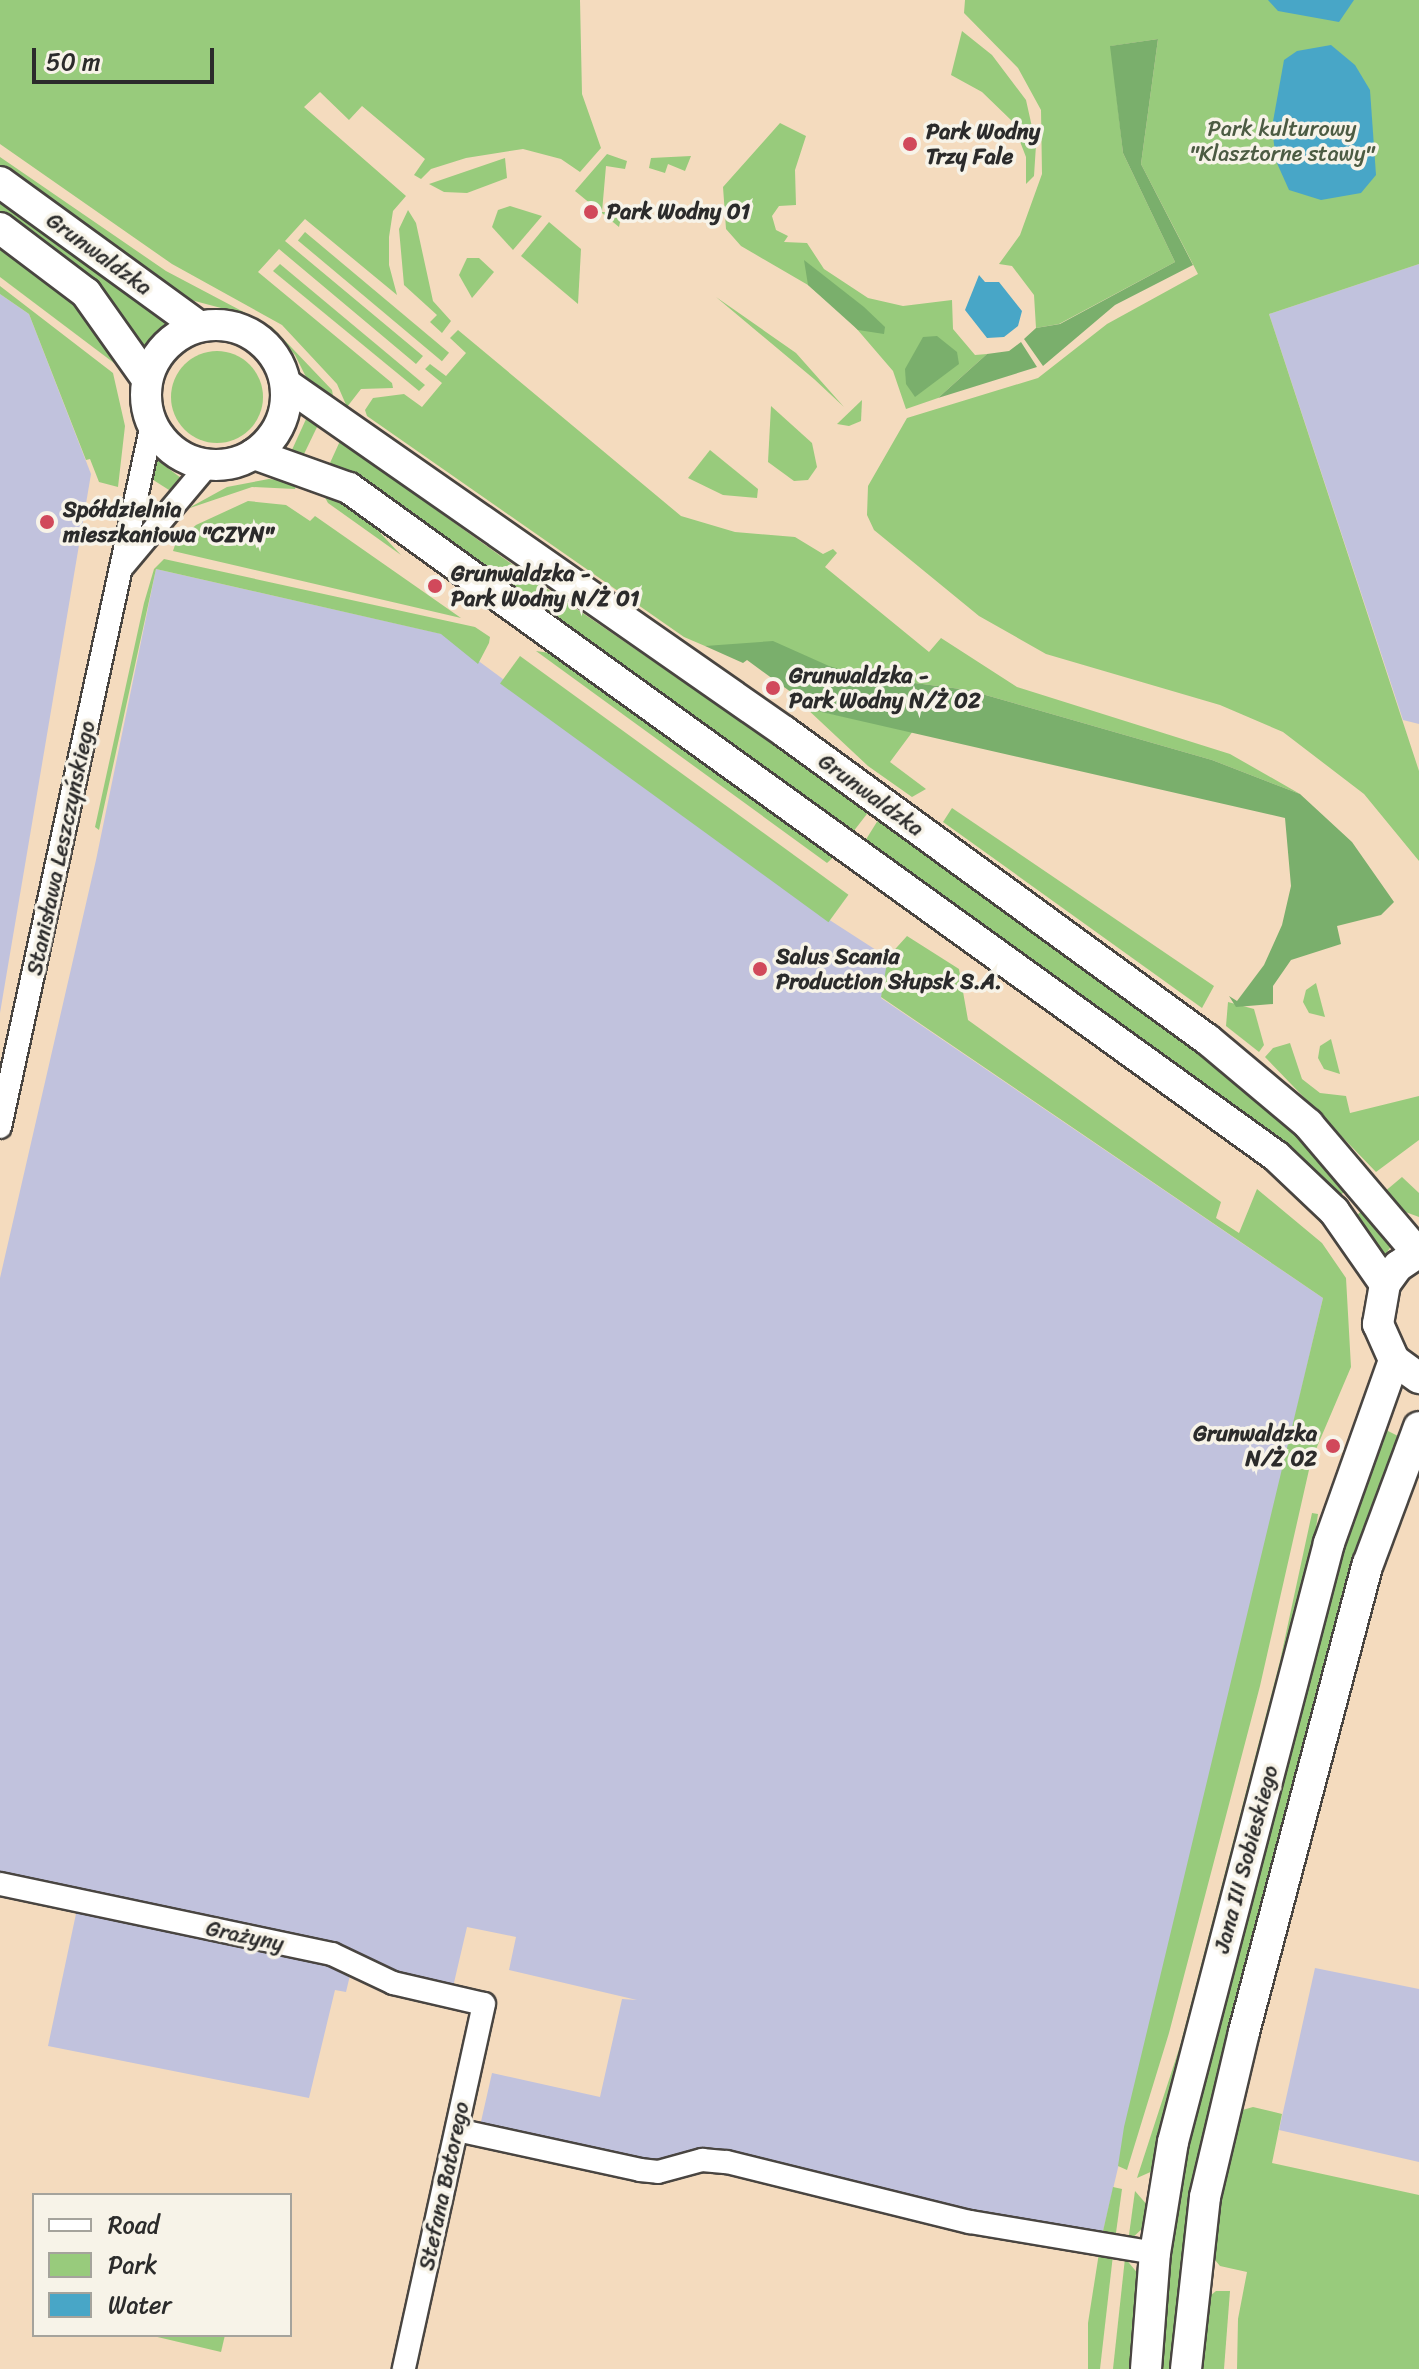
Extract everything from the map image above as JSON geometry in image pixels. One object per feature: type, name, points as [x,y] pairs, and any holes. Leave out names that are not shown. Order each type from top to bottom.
[{"type":"street","name":"Grunwaldzka","points":[[0,182],[198,326]]},
{"type":"street","name":"Grunwaldzka","points":[[0,228],[86,293],[147,379]]},
{"type":"street","points":[[228,325],[255,336],[275,357],[286,384],[285,411],[274,435],[254,454],[232,463],[208,465],[185,458],[165,444],[152,424],[147,379],[157,355],[175,337],[198,326],[228,325]]},
{"type":"street","name":"Grunwaldzka","points":[[286,384],[785,732],[1208,1040],[1308,1124],[1418,1252]]},
{"type":"street","name":"Stanisława Leszczyńskiego","points":[[0,1127],[152,424]]},
{"type":"street","points":[[254,454],[349,488],[1276,1156],[1323,1198],[1385,1284]]},
{"type":"street","name":"Stanisława Leszczyńskiego","points":[[121,569],[208,465]]},
{"type":"street","points":[[1418,1252],[1385,1284],[1378,1324],[1394,1360],[1419,1378]]},
{"type":"street","name":"Jana III Sobieskiego","points":[[1146,2369],[1155,2253],[1173,2142],[1337,1515],[1394,1360]]},
{"type":"street","name":"Jana III Sobieskiego","points":[[1186,2369],[1205,2197],[1244,2032],[1368,1564],[1419,1427]]},
{"type":"street","name":"Grażyny","points":[[0,1884],[332,1954],[401,1986],[484,2004]]},
{"type":"street","name":"Stefana Batorego","points":[[404,2369],[484,2004]]},
{"type":"street","points":[[457,2130],[640,2170],[658,2172],[702,2160],[727,2162],[970,2222],[1155,2253]]},
{"type":"shaded area","points":[[1419,264],[1419,724],[1403,720],[1269,314]]},
{"type":"shaded area","points":[[0,294],[29,314],[91,474],[0,1013]]},
{"type":"shaded area","points":[[156,569],[442,634],[828,919],[890,959],[881,998],[1323,1298],[1101,2240],[707,2152],[649,2161],[480,2126],[492,2073],[600,2097],[622,1999],[637,2000],[509,1970],[516,1937],[467,1927],[453,1987],[0,1877],[0,1278],[96,860]]},
{"type":"shaded area","points":[[77,1909],[352,1967],[346,1992],[335,1990],[309,2098],[48,2046]]},
{"type":"shaded area","points":[[1315,1968],[1419,1989],[1419,2162],[1279,2130]]},
{"type":"green space","points":[[0,0],[580,0],[582,94],[601,148],[580,172],[561,159],[523,149],[466,158],[431,169],[421,179],[414,175],[425,159],[362,106],[349,120],[320,92],[304,107],[406,196],[393,211],[389,237],[389,265],[397,295],[305,219],[285,241],[423,356],[416,364],[279,249],[258,272],[392,383],[393,388],[361,389],[347,407],[337,384],[282,325],[172,264],[0,144]]},
{"type":"green space","name":"Park kulturowy \"Klasztorne stawy\"","points":[[965,0],[1419,0],[1419,264],[1269,314],[1419,771],[1419,861],[1364,794],[1283,732],[1220,705],[1046,654],[979,616],[874,530],[867,515],[868,486],[907,418],[1038,378],[1107,324],[1198,274],[1141,164],[1158,39],[1111,46],[1123,153],[1175,262],[1059,324],[1036,328],[1034,295],[1012,266],[999,264],[1020,235],[1042,174],[1041,110],[1018,68],[964,13]]},
{"type":"green space","points":[[962,31],[992,55],[1026,100],[1036,145],[1034,176],[1026,184],[1026,157],[1012,121],[982,92],[951,75]]},
{"type":"green space","points":[[1158,39],[1141,164],[1193,265],[1115,305],[1043,366],[1024,339],[1036,328],[1060,324],[1175,262],[1123,153],[1110,46]]},
{"type":"green space","points":[[780,123],[806,136],[795,170],[796,205],[779,206],[772,216],[776,230],[788,236],[784,242],[807,243],[824,269],[868,298],[903,306],[952,300],[953,329],[975,355],[987,354],[938,398],[906,409],[893,371],[850,321],[808,285],[741,246],[726,229],[723,187]]},
{"type":"green space","points":[[607,154],[627,161],[625,169],[606,166],[602,212],[622,213],[619,227],[575,191]]},
{"type":"green space","points":[[691,156],[685,171],[668,164],[665,173],[649,168],[651,158]]},
{"type":"green space","points":[[0,157],[166,271],[272,327],[332,390],[334,402],[309,383],[295,355],[271,328],[251,316],[191,300],[0,165]]},
{"type":"green space","points":[[505,158],[507,178],[467,193],[444,192],[429,184]]},
{"type":"green space","points":[[0,198],[170,323],[143,350],[102,293],[0,215]]},
{"type":"green space","points":[[510,206],[542,216],[513,250],[492,227],[498,210]]},
{"type":"green space","points":[[408,210],[416,223],[433,301],[451,321],[442,333],[430,322],[437,315],[404,285],[399,229]]},
{"type":"green space","points":[[549,222],[581,249],[578,304],[521,256]]},
{"type":"green space","points":[[305,232],[449,353],[442,361],[298,240]]},
{"type":"green space","points":[[0,248],[75,304],[118,366],[0,277]]},
{"type":"green space","points":[[467,258],[479,258],[494,272],[472,298],[459,275]]},
{"type":"green space","points":[[804,260],[864,307],[885,327],[884,334],[858,330],[808,285]]},
{"type":"green space","points":[[280,264],[425,385],[419,391],[273,271]]},
{"type":"green space","points":[[0,286],[113,373],[125,426],[118,487],[99,482],[90,459],[86,460],[29,314],[0,294]]},
{"type":"green space","points":[[716,297],[796,353],[844,407],[814,379]]},
{"type":"green space","points":[[458,330],[681,516],[735,532],[795,537],[823,554],[833,549],[837,553],[825,567],[929,652],[941,638],[1017,687],[1230,754],[1300,794],[1212,760],[968,690],[862,676],[735,646],[705,646],[684,637],[367,416],[365,410],[373,398],[404,394],[422,407],[442,383],[425,369],[430,364],[446,376],[466,353],[450,338]]},
{"type":"green space","points":[[937,336],[957,352],[959,364],[915,397],[906,384],[905,369],[923,337]]},
{"type":"green space","points":[[1021,342],[1037,367],[938,398],[987,354],[1009,351]]},
{"type":"green space","points":[[217,351],[235,354],[250,364],[260,379],[263,397],[260,415],[250,430],[235,440],[217,443],[199,440],[184,430],[174,415],[171,397],[174,379],[184,364],[199,354]]},
{"type":"green space","points":[[862,400],[861,421],[849,426],[837,424]]},
{"type":"green space","points":[[771,406],[812,443],[817,467],[808,480],[794,481],[768,462]]},
{"type":"green space","points":[[307,417],[318,425],[304,454],[291,452]]},
{"type":"green space","points":[[340,441],[530,577],[870,810],[853,832],[499,576],[330,463]]},
{"type":"green space","points":[[710,450],[758,489],[757,498],[723,495],[688,478]]},
{"type":"green space","points":[[156,459],[181,478],[169,490],[147,476]]},
{"type":"green space","points":[[269,479],[297,482],[295,489],[252,487],[187,509],[227,487]]},
{"type":"green space","points":[[322,492],[368,520],[401,555],[328,503]]},
{"type":"green space","points":[[248,501],[286,505],[310,521],[315,516],[461,618],[173,551],[176,542],[196,525]]},
{"type":"green space","points":[[164,559],[475,627],[490,637],[489,643],[478,664],[441,634],[156,569],[99,830],[95,827],[144,603],[154,569]]},
{"type":"green space","points":[[773,641],[829,666],[862,676],[968,690],[1212,760],[1300,794],[1352,842],[1394,902],[1381,915],[1337,926],[1341,944],[1291,960],[1273,986],[1273,1004],[1236,1007],[1229,996],[1237,1001],[1264,965],[1282,925],[1291,886],[1285,818],[817,711],[747,660],[743,663],[705,646]]},
{"type":"green space","points":[[536,651],[557,654],[838,853],[827,863]]},
{"type":"green space","points":[[520,656],[848,895],[828,922],[500,684]]},
{"type":"green space","points":[[808,703],[818,711],[913,731],[890,762],[926,789],[912,797],[868,766],[805,707]]},
{"type":"green space","points":[[952,808],[1214,986],[1202,1008],[943,822]]},
{"type":"green space","points":[[880,817],[1221,1066],[1287,1124],[1347,1190],[1339,1196],[1291,1150],[865,841]]},
{"type":"green space","points":[[907,936],[959,969],[968,1020],[1221,1202],[1216,1218],[1239,1233],[1257,1189],[1322,1243],[1346,1278],[1351,1367],[1311,1461],[1260,1686],[1169,2033],[1127,2170],[1118,2166],[1124,2127],[1323,1298],[881,997],[888,957]]},
{"type":"green space","points":[[1316,983],[1325,1017],[1309,1013],[1303,1002],[1306,990]]},
{"type":"green space","points":[[1228,1002],[1254,1009],[1264,1045],[1259,1052],[1226,1026]]},
{"type":"green space","points":[[1331,1039],[1340,1074],[1324,1069],[1318,1058],[1320,1046]]},
{"type":"green space","points":[[1290,1043],[1302,1079],[1320,1093],[1346,1096],[1350,1113],[1419,1096],[1419,1140],[1376,1172],[1265,1057],[1273,1048]]},
{"type":"green space","points":[[1402,1177],[1419,1193],[1419,1217],[1400,1210],[1383,1193]]},
{"type":"green space","points":[[1363,1210],[1392,1245],[1385,1255],[1356,1216]]},
{"type":"green space","points":[[1384,1429],[1400,1437],[1360,1543],[1187,2222],[1172,2369],[1158,2369],[1162,2305],[1189,2131],[1338,1559]]},
{"type":"green space","points":[[1312,1513],[1318,1514],[1314,1542],[1155,2170],[1137,2178],[1180,2046],[1280,1661]]},
{"type":"green space","points":[[1253,2107],[1282,2114],[1272,2163],[1419,2195],[1419,2369],[1237,2369],[1238,2319],[1247,2272],[1220,2266],[1210,2254],[1239,2111]]},
{"type":"green space","points":[[1113,2187],[1122,2189],[1115,2240],[1101,2240]]},
{"type":"green space","points":[[1135,2191],[1148,2206],[1145,2226],[1128,2242]]},
{"type":"green space","points":[[1099,2253],[1113,2255],[1100,2369],[1088,2369],[1088,2323]]},
{"type":"green space","points":[[1125,2258],[1139,2275],[1132,2369],[1113,2369]]},
{"type":"green space","points":[[1216,2291],[1230,2291],[1224,2369],[1199,2369],[1205,2300]]},
{"type":"green space","points":[[157,2337],[225,2337],[221,2352]]},
{"type":"water","points":[[1268,0],[1354,0],[1339,22],[1278,11]]},
{"type":"water","points":[[1331,45],[1355,65],[1370,90],[1376,175],[1361,193],[1321,200],[1289,190],[1276,161],[1272,127],[1284,60],[1297,51]]},
{"type":"water","points":[[979,275],[985,282],[999,282],[1022,311],[1018,326],[1004,337],[987,338],[965,310]]},
{"type":"place","name":"Park Wodny Trzy Fale","points":[[910,144]]},
{"type":"place","name":"Park Wodny 01","points":[[591,212]]},
{"type":"place","name":"Spółdzielnia mieszkaniowa \"CZYN\"","points":[[47,522]]},
{"type":"place","name":"Grunwaldzka - Park Wodny N/Ż 01","points":[[435,586]]},
{"type":"place","name":"Grunwaldzka - Park Wodny N/Ż 02","points":[[773,688]]},
{"type":"place","name":"Salus Scania Production Słupsk S.A.","points":[[760,969]]},
{"type":"place","name":"Grunwaldzka N/Ż 02","points":[[1333,1446]]}]
